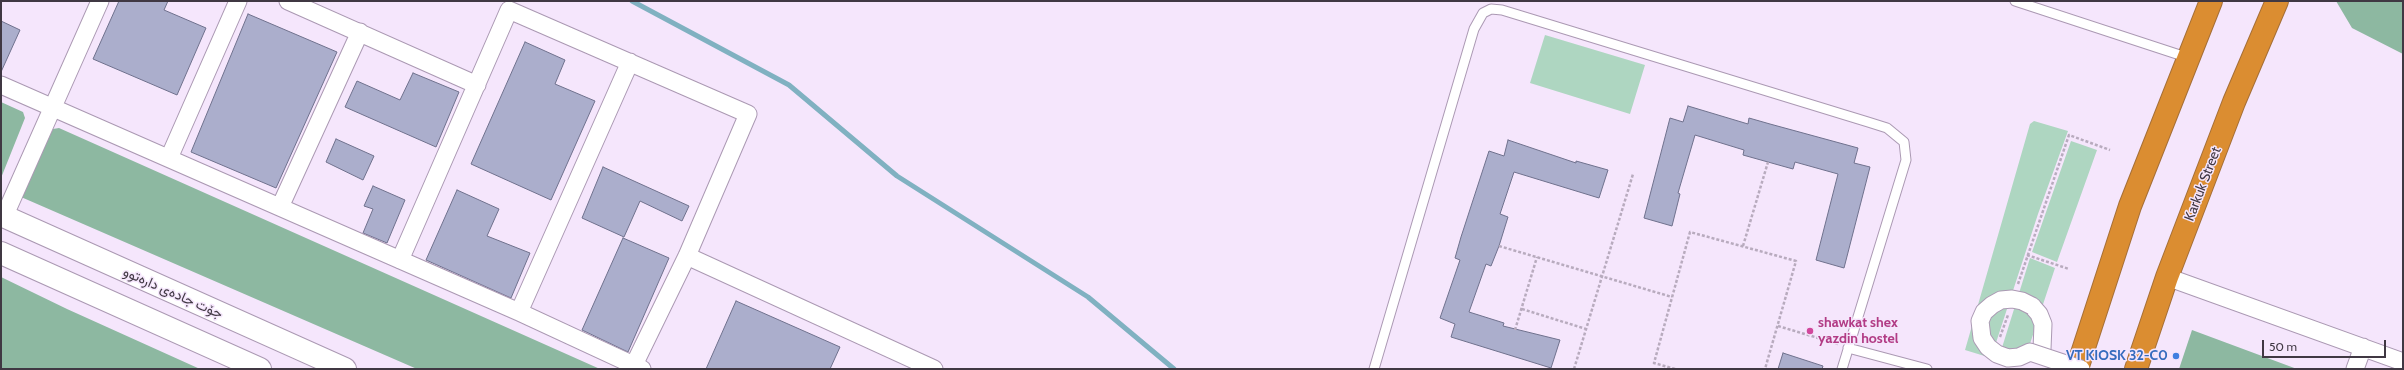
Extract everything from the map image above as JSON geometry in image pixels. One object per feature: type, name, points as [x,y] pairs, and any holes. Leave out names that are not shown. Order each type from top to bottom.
[{"type":"highway","points":[[2077,369],[2130,206],[2211,1]]},
{"type":"highway","name":"Karkuk Street","points":[[2136,369],[2167,277],[2234,102],[2277,1]]},
{"type":"main road","name":"جۆت جادەی دارەتوو","points":[[2,216],[345,369]]},
{"type":"main road","points":[[1,253],[260,369]]},
{"type":"street","points":[[2,216],[53,108],[100,1]]},
{"type":"street","points":[[169,158],[238,1]]},
{"type":"street","points":[[288,1],[477,85]]},
{"type":"street","points":[[1,84],[53,108],[169,158],[400,260],[519,312],[636,368],[687,256],[748,114],[509,10],[400,260]]},
{"type":"street","points":[[280,207],[360,32]]},
{"type":"street","points":[[519,312],[630,62]]},
{"type":"street","points":[[687,256],[934,369]]},
{"type":"street","points":[[2167,277],[2403,362]]},
{"type":"street","points":[[2042,349],[2043,324],[2032,306],[2022,301],[2012,299],[1992,304],[1984,312],[1980,321],[1982,338],[1988,347],[1997,354],[2008,358],[2019,357],[2030,352],[2081,369]]},
{"type":"street","points":[[2355,369],[2363,347]]},
{"type":"lane","points":[[2015,1],[2144,41],[2189,58]]},
{"type":"lane","points":[[1374,369],[1474,29],[1483,13],[1491,9],[1502,10],[1887,128],[1904,142],[1906,160],[1842,369]]},
{"type":"lane","points":[[1848,348],[1927,369]]},
{"type":"path","points":[[2016,291],[2069,135],[2110,150]]},
{"type":"path","points":[[1743,246],[1768,162]]},
{"type":"path","points":[[1574,369],[1633,174]]},
{"type":"path","points":[[1675,369],[1654,363],[1690,232],[1796,261],[1765,369]]},
{"type":"path","points":[[1499,246],[1672,297]]},
{"type":"path","points":[[2027,255],[2069,270]]},
{"type":"path","points":[[1515,330],[1537,257]]},
{"type":"path","points":[[1522,308],[1586,329]]},
{"type":"path","points":[[1999,341],[2008,312]]},
{"type":"path","points":[[1778,326],[1848,348]]},
{"type":"green space","points":[[2336,1],[2403,1],[2403,54],[2352,28]]},
{"type":"green space","points":[[1545,35],[1645,65],[1630,114],[1530,83]]},
{"type":"green space","points":[[1,102],[23,112],[25,118],[1,178]]},
{"type":"green space","points":[[2034,121],[2068,131],[2038,214],[1991,358],[1965,350],[2030,124]]},
{"type":"green space","points":[[59,128],[600,369],[417,369],[21,197],[53,129]]},
{"type":"green space","points":[[2071,141],[2097,150],[2057,262],[2032,252]]},
{"type":"green space","points":[[2030,258],[2055,268],[2024,362],[2000,354]]},
{"type":"green space","points":[[1,277],[67,309],[200,369],[1,369]]},
{"type":"green space","points":[[2192,330],[2297,369],[2179,369]]},
{"type":"building","points":[[119,1],[168,1],[164,10],[206,28],[177,95],[93,59]]},
{"type":"building","points":[[248,14],[337,52],[276,188],[191,152]]},
{"type":"building","points":[[1,21],[20,30],[1,72]]},
{"type":"building","points":[[525,42],[565,60],[555,84],[595,101],[551,200],[471,164]]},
{"type":"building","points":[[413,73],[459,92],[436,147],[345,107],[357,81],[400,100]]},
{"type":"building","points":[[1688,106],[1748,124],[1749,118],[1858,148],[1854,163],[1870,167],[1844,268],[1816,260],[1838,174],[1795,162],[1793,169],[1743,155],[1744,150],[1695,135],[1678,193],[1680,194],[1672,226],[1644,218],[1670,118],[1683,122]]},
{"type":"building","points":[[336,139],[374,156],[363,180],[326,162]]},
{"type":"building","points":[[1508,140],[1576,163],[1576,161],[1608,170],[1599,198],[1514,172],[1500,214],[1508,217],[1499,246],[1491,266],[1486,264],[1469,312],[1504,323],[1503,326],[1560,340],[1551,368],[1451,337],[1455,324],[1440,318],[1460,260],[1455,258],[1489,151],[1504,156]]},
{"type":"building","points":[[603,167],[689,206],[682,221],[640,201],[624,237],[582,218]]},
{"type":"building","points":[[373,186],[405,200],[387,243],[363,233],[373,209],[364,206]]},
{"type":"building","points":[[457,190],[499,209],[487,236],[530,253],[511,298],[426,260]]},
{"type":"building","points":[[623,238],[669,258],[628,352],[582,330]]},
{"type":"building","points":[[736,301],[840,347],[830,369],[706,369]]},
{"type":"building","points":[[1783,353],[1823,366],[1822,369],[1778,369]]},
{"type":"waterway","points":[[632,1],[789,85],[897,176],[1088,297],[1174,369]]},
{"type":"place","name":"shawkat shex yazdin hostel","points":[[1810,331]]},
{"type":"place","name":"VT KIOSK 32-C0","points":[[2176,356]]}]
